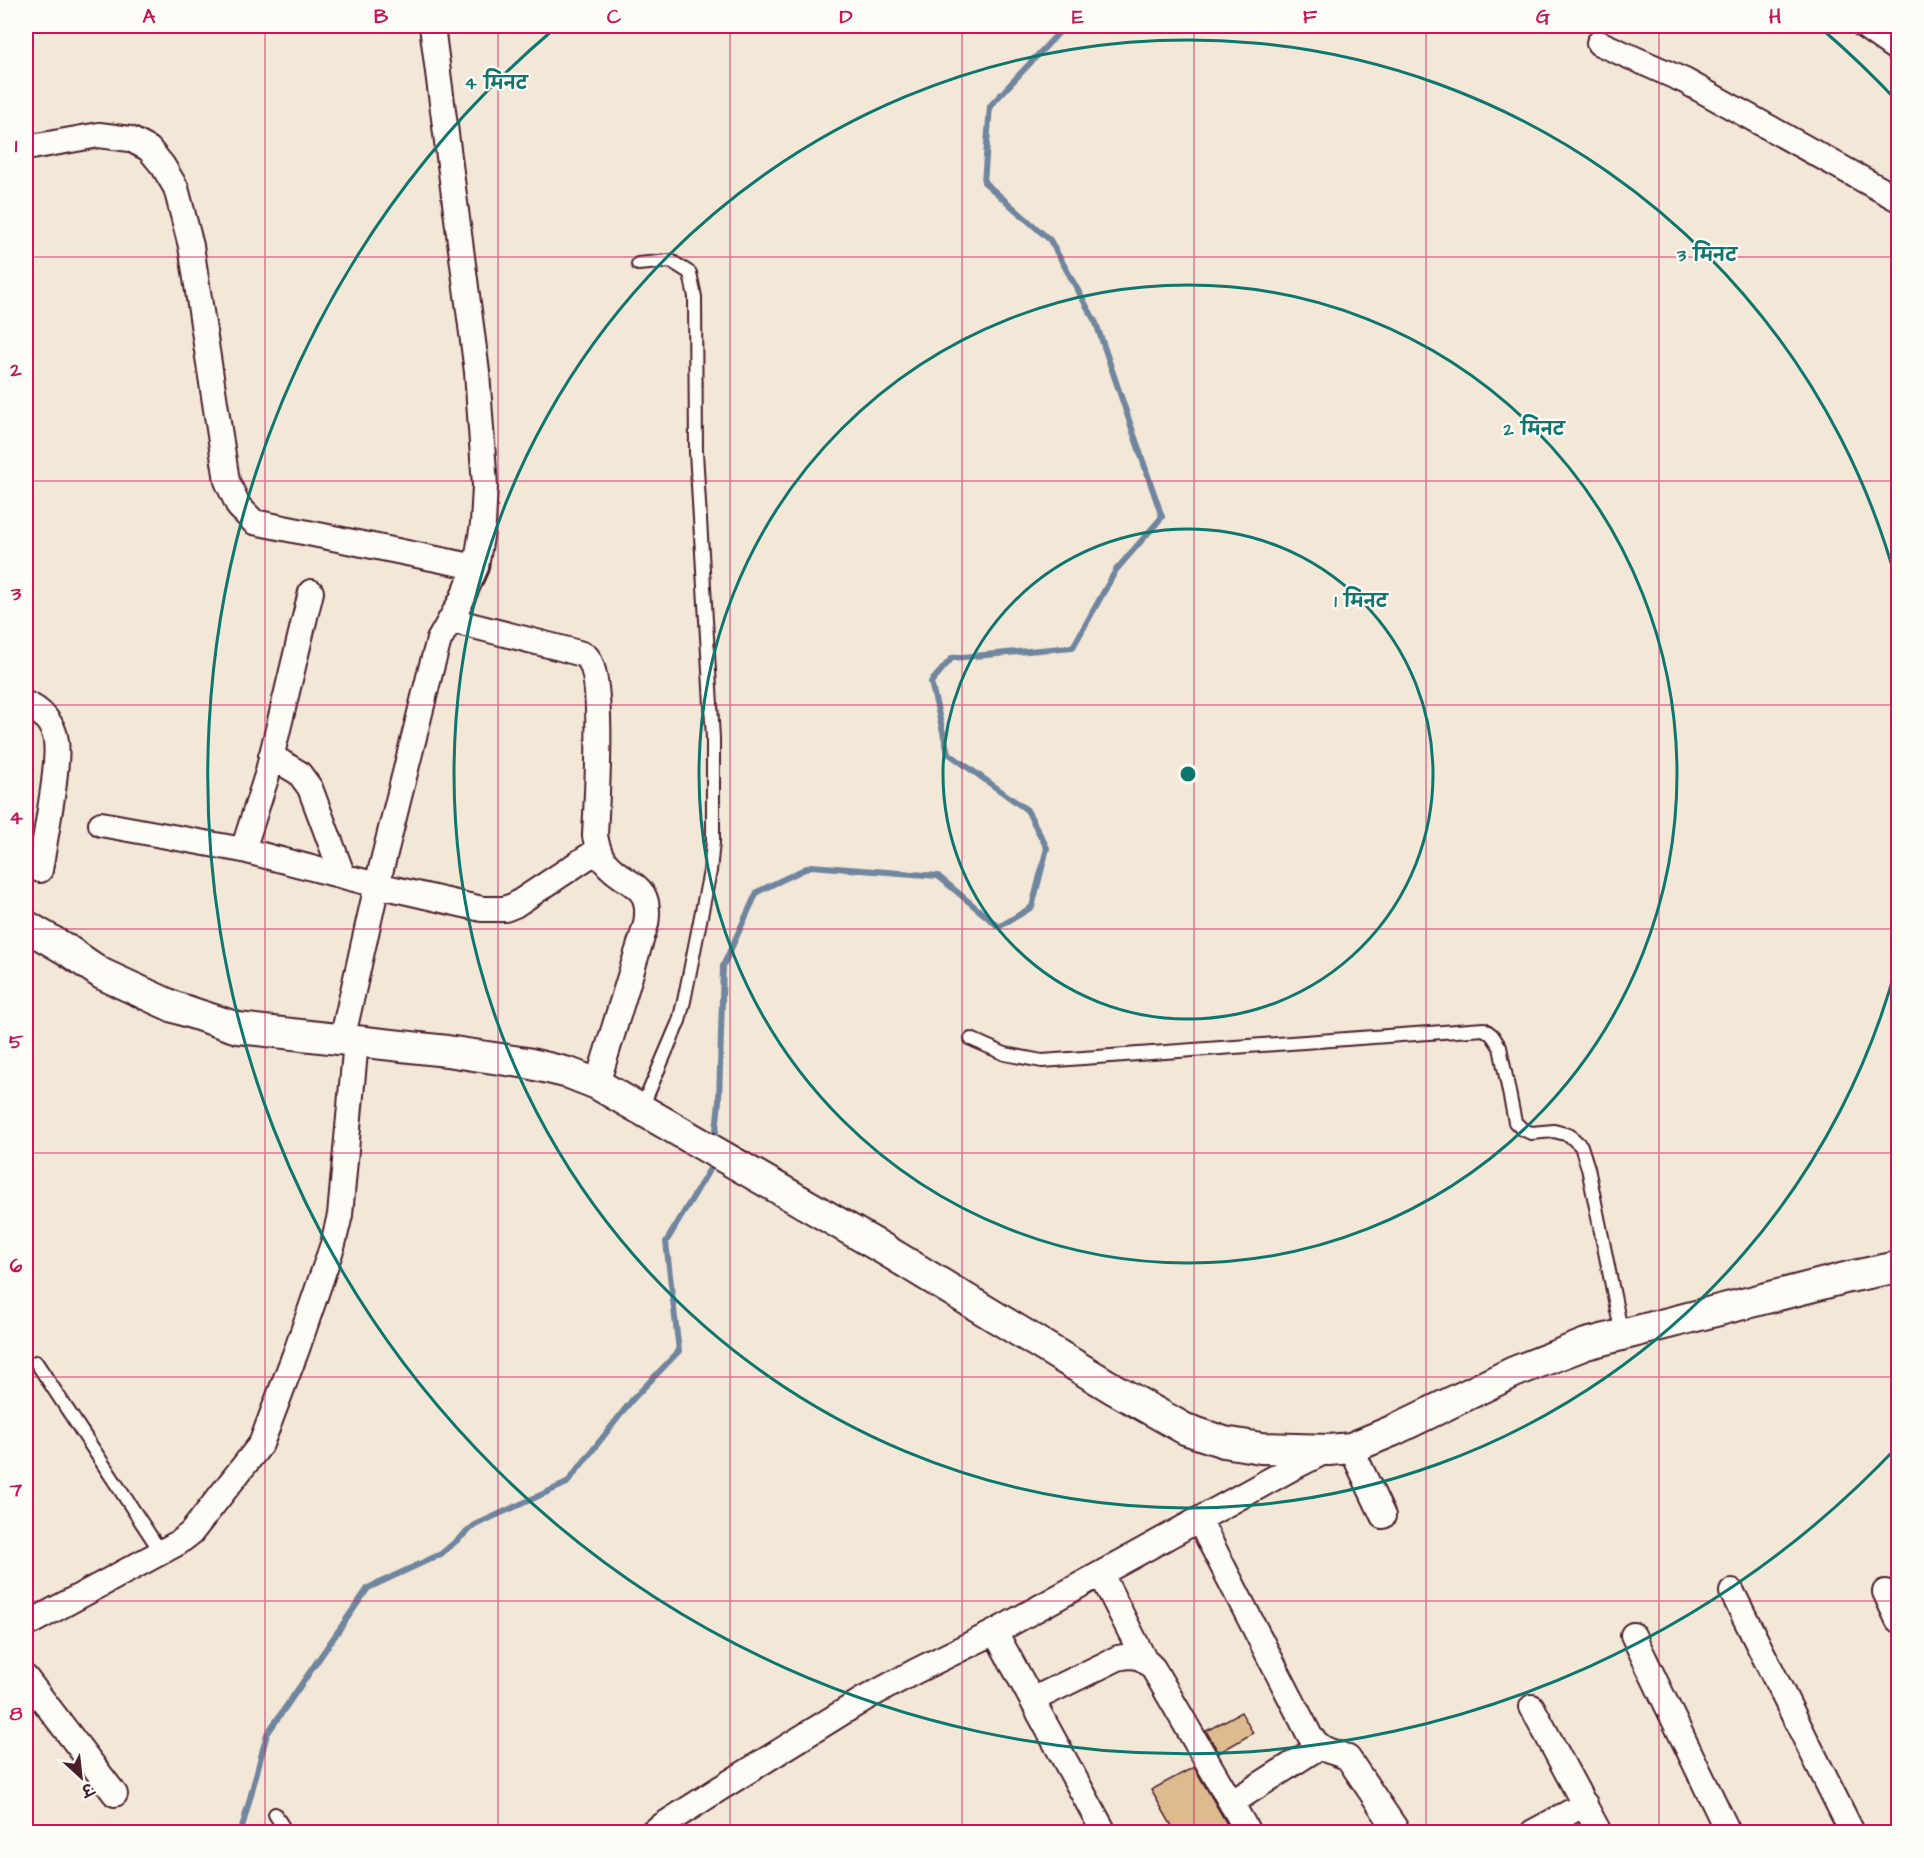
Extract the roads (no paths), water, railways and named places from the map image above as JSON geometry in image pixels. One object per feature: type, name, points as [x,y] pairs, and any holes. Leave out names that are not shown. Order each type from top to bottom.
[{"type":"street","points":[[26,1625],[161,1552],[191,1533],[261,1444],[333,1244],[339,1215],[349,1041],[377,885],[439,640],[476,567],[483,524],[485,486],[477,372],[432,26]]},
{"type":"street","points":[[1864,26],[1899,50]]},
{"type":"street","points":[[1599,44],[1686,81],[1899,199]]},
{"type":"street","points":[[26,148],[99,135],[130,139],[149,149],[163,166],[176,188],[191,246],[227,481],[239,507],[254,522],[476,567]]},
{"type":"street","points":[[243,850],[271,756],[311,592]]},
{"type":"street","points":[[450,620],[568,650],[585,656],[592,668],[598,709],[595,836],[598,850],[605,862],[636,885],[645,898],[648,911],[597,1084]]},
{"type":"street","points":[[26,704],[34,707],[49,721],[56,739],[57,759],[40,870]]},
{"type":"street","points":[[271,756],[299,773],[310,788],[343,876]]},
{"type":"street","points":[[101,824],[243,850],[377,885],[482,909],[505,909],[515,906],[598,850]]},
{"type":"street","points":[[26,926],[102,974],[174,1007],[238,1028],[447,1051],[527,1063],[569,1073],[597,1084],[887,1251],[1114,1389],[1185,1429],[1224,1442],[1261,1448],[1340,1449]]},
{"type":"street","points":[[652,1833],[864,1699],[994,1632],[1294,1467],[1392,1431],[1514,1372],[1586,1344],[1849,1277],[1899,1268]]},
{"type":"street","points":[[1340,1449],[1383,1516]]},
{"type":"street","points":[[1199,1520],[1310,1736],[1319,1747],[1348,1758],[1398,1833]]},
{"type":"street","points":[[1101,1574],[1143,1657],[1153,1668],[1248,1833]]},
{"type":"street","points":[[1732,1592],[1852,1833]]},
{"type":"street","points":[[1886,1592],[1899,1620]]},
{"type":"street","points":[[994,1632],[1104,1833]]},
{"type":"street","points":[[1633,1635],[1728,1833]]},
{"type":"street","points":[[1032,1700],[1118,1658],[1130,1655],[1143,1657]]},
{"type":"street","points":[[26,1678],[115,1794]]},
{"type":"street","points":[[1532,1707],[1599,1833]]},
{"type":"street","points":[[1231,1803],[1319,1747]]},
{"type":"street","points":[[1533,1833],[1585,1804]]},
{"type":"lane","points":[[638,264],[671,261],[690,273],[695,297],[696,452],[714,738],[712,852],[692,970],[678,1021],[641,1111]]},
{"type":"lane","points":[[971,1039],[1005,1054],[1042,1061],[1484,1029],[1492,1035],[1500,1047],[1515,1122],[1522,1129],[1531,1133],[1554,1131],[1569,1135],[1581,1146],[1622,1335]]},
{"type":"lane","points":[[36,1362],[161,1552]]},
{"type":"lane","points":[[275,1814],[286,1833]]},
{"type":"waterway","points":[[715,1141],[719,1101],[723,966],[757,892],[811,866],[938,876],[999,927],[1032,907],[1047,848],[1027,810],[948,753],[931,682],[952,658],[1073,647],[1116,570],[1162,517],[1096,323],[1050,240],[984,182],[990,106],[1065,26]]},
{"type":"waterway","points":[[241,1832],[267,1734],[368,1588],[441,1554],[475,1525],[567,1483],[632,1400],[679,1351],[666,1242],[711,1167],[712,1160]]}]
